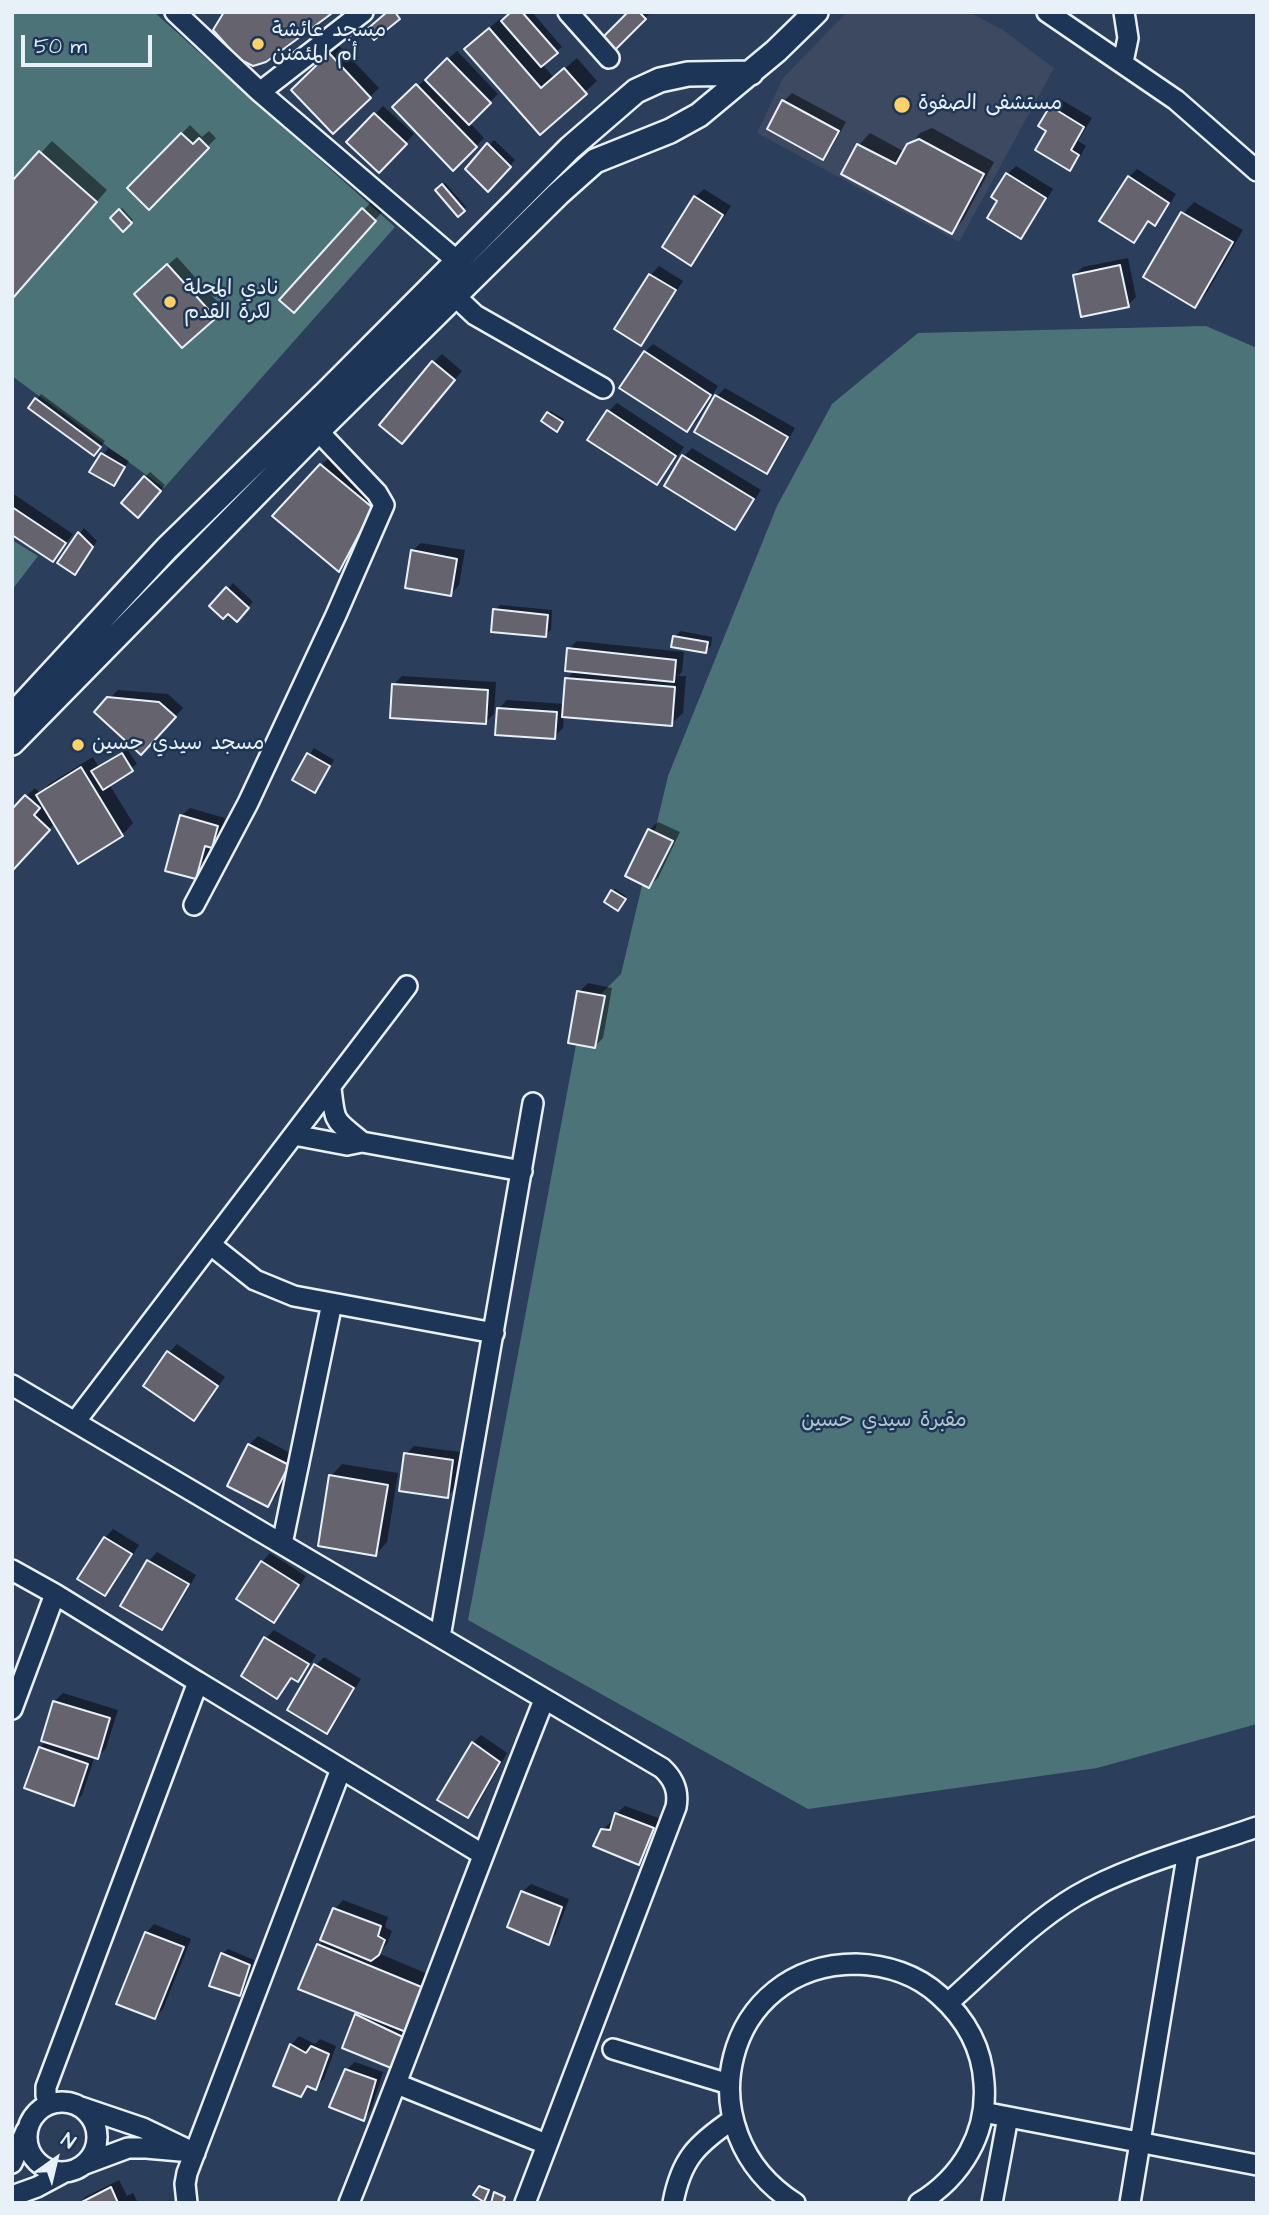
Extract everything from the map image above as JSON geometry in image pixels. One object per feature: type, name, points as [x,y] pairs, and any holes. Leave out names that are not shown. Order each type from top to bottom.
[{"type":"street","points":[[175,12],[260,92],[456,260]]},
{"type":"street","points":[[260,92],[363,12]]},
{"type":"street","points":[[568,12],[609,58]]},
{"type":"street","points":[[12,743],[318,431],[558,194],[595,161],[685,124],[712,105],[751,73],[816,12]]},
{"type":"street","points":[[1048,12],[1176,100],[1257,171]]},
{"type":"street","points":[[1123,62],[1128,38],[1124,12]]},
{"type":"street","points":[[12,716],[167,548],[570,148],[636,91],[660,80],[688,74],[751,73]]},
{"type":"street","points":[[570,148],[595,161]]},
{"type":"street","points":[[456,297],[475,315],[603,388]]},
{"type":"street","points":[[194,905],[248,803],[384,505],[377,493],[318,431]]},
{"type":"street","points":[[75,1422],[407,986]]},
{"type":"street","points":[[331,1088],[338,1122],[362,1142]]},
{"type":"street","points":[[440,1637],[533,1103]]},
{"type":"street","points":[[294,1135],[347,1145],[362,1142],[522,1171]]},
{"type":"street","points":[[211,1245],[248,1275],[274,1290],[494,1333]]},
{"type":"street","points":[[282,1544],[332,1303]]},
{"type":"street","points":[[12,1385],[662,1768],[672,1779],[677,1800],[525,2203]]},
{"type":"street","points":[[12,1570],[482,1854]]},
{"type":"street","points":[[12,1709],[55,1594]]},
{"type":"street","points":[[49,2104],[46,2087],[198,1682]]},
{"type":"street","points":[[349,2203],[397,2084],[482,1854],[544,1700]]},
{"type":"street","points":[[187,2203],[185,2184],[195,2153],[341,1769]]},
{"type":"street","points":[[948,2003],[1061,1906],[1121,1875],[1257,1827]]},
{"type":"street","points":[[1130,2203],[1188,1852]]},
{"type":"street","points":[[794,2203],[763,2178],[749,2161],[739,2141],[732,2120],[729,2084],[732,2062],[739,2040],[750,2020],[782,1988],[801,1976],[845,1964],[890,1968],[912,1976],[931,1988],[961,2018],[979,2053],[983,2073],[983,2112],[977,2136],[966,2158],[951,2178],[919,2203]]},
{"type":"street","points":[[613,2049],[729,2084]]},
{"type":"street","points":[[397,2084],[547,2144]]},
{"type":"street","points":[[12,2163],[33,2117],[49,2104],[60,2102],[143,2128],[195,2153]]},
{"type":"street","points":[[81,2107],[89,2114],[97,2134],[92,2155],[85,2164]]},
{"type":"street","points":[[983,2112],[1257,2165]]},
{"type":"street","points":[[992,2203],[1008,2117]]},
{"type":"street","points":[[673,2203],[679,2176],[691,2154],[710,2135],[732,2120]]},
{"type":"street","points":[[28,2126],[26,2138],[34,2159],[43,2167],[65,2172]]},
{"type":"street","points":[[12,2196],[85,2164],[137,2147],[195,2153]]},
{"type":"shaded area","name":"مستشفى الصفوة","points":[[847,12],[969,12],[1003,30],[1054,68],[959,242],[757,133],[783,78]]},
{"type":"green space","name":"نادي المحلة لكرة القدم","points":[[12,12],[154,12],[395,227],[164,488],[12,376]]},
{"type":"green space","name":"مقبرة سيدي حسين","points":[[1206,326],[1257,348],[1257,1724],[1097,1768],[808,1809],[468,1620],[582,1013],[621,974],[668,776],[777,506],[832,404],[918,333]]},
{"type":"green space","points":[[12,540],[38,556],[12,590]]},
{"type":"building","name":"مسجد عائشة أم المئمنن","points":[[224,12],[331,14],[266,62],[253,66],[239,59],[213,30]]},
{"type":"building","points":[[387,12],[395,12],[400,19],[374,40],[366,30]]},
{"type":"building","points":[[511,12],[522,12],[558,53],[541,67],[501,21]]},
{"type":"building","points":[[628,12],[639,12],[646,19],[615,50],[602,38]]},
{"type":"building","points":[[489,28],[541,88],[564,68],[587,94],[540,135],[464,49]]},
{"type":"building","points":[[329,53],[371,98],[333,134],[291,90]]},
{"type":"building","points":[[447,58],[491,103],[469,125],[425,80]]},
{"type":"building","points":[[416,84],[477,147],[453,171],[392,107]]},
{"type":"building","points":[[782,100],[839,131],[823,160],[767,129]]},
{"type":"building","points":[[1050,106],[1084,127],[1071,150],[1079,155],[1070,171],[1035,150],[1046,131],[1038,126]]},
{"type":"building","points":[[374,113],[407,144],[379,173],[346,142]]},
{"type":"building","points":[[181,133],[193,144],[199,138],[209,148],[149,210],[127,188]]},
{"type":"building","points":[[919,139],[984,174],[952,234],[841,174],[857,144],[896,164],[907,144]]},
{"type":"building","points":[[487,143],[511,167],[488,192],[465,169]]},
{"type":"building","points":[[39,151],[97,202],[12,299],[12,181]]},
{"type":"building","points":[[1006,173],[1046,198],[1021,239],[987,218],[997,201],[991,197]]},
{"type":"building","points":[[1128,176],[1169,203],[1155,226],[1148,221],[1134,243],[1099,221]]},
{"type":"building","points":[[442,184],[465,211],[458,217],[435,190]]},
{"type":"building","points":[[694,196],[723,215],[691,266],[662,247]]},
{"type":"building","points":[[362,208],[376,221],[294,313],[279,300]]},
{"type":"building","points":[[119,209],[132,223],[123,232],[110,218]]},
{"type":"building","points":[[1181,212],[1233,242],[1195,308],[1143,277]]},
{"type":"building","points":[[167,264],[216,318],[182,348],[134,294]]},
{"type":"building","points":[[1120,265],[1129,307],[1081,317],[1073,275]]},
{"type":"building","points":[[649,274],[676,290],[641,346],[614,329]]},
{"type":"building","points":[[644,351],[711,395],[687,432],[619,388]]},
{"type":"building","points":[[432,361],[455,380],[402,444],[379,425]]},
{"type":"building","points":[[715,395],[788,437],[767,474],[694,432]]},
{"type":"building","points":[[35,398],[101,447],[94,456],[28,408]]},
{"type":"building","points":[[607,410],[676,456],[657,485],[587,440]]},
{"type":"building","points":[[547,412],[563,422],[557,432],[541,421]]},
{"type":"building","points":[[101,453],[125,467],[114,486],[89,472]]},
{"type":"building","points":[[682,455],[754,499],[735,530],[664,486]]},
{"type":"building","points":[[320,464],[373,508],[339,572],[272,516]]},
{"type":"building","points":[[144,476],[161,491],[138,518],[121,503]]},
{"type":"building","points":[[12,507],[66,543],[53,562],[12,535]]},
{"type":"building","points":[[78,532],[93,547],[75,575],[57,563]]},
{"type":"building","points":[[411,550],[457,559],[451,596],[405,588]]},
{"type":"building","points":[[226,587],[249,608],[237,622],[228,614],[223,619],[209,606]]},
{"type":"building","points":[[493,609],[548,615],[546,637],[491,632]]},
{"type":"building","points":[[673,636],[708,642],[706,653],[671,647]]},
{"type":"building","points":[[567,648],[676,660],[674,682],[565,671]]},
{"type":"building","points":[[565,678],[675,687],[672,726],[562,717]]},
{"type":"building","points":[[392,684],[488,690],[486,724],[390,718]]},
{"type":"building","points":[[107,697],[159,702],[176,717],[141,755],[94,712]]},
{"type":"building","points":[[497,708],[557,712],[555,739],[495,735]]},
{"type":"building","points":[[122,753],[133,771],[103,790],[91,771]]},
{"type":"building","points":[[307,753],[330,766],[315,793],[292,780]]},
{"type":"building","points":[[81,767],[123,836],[78,864],[36,795]]},
{"type":"building","points":[[25,795],[40,808],[34,815],[50,830],[13,870],[12,809]]},
{"type":"building","points":[[180,815],[218,826],[212,848],[205,846],[196,879],[165,871]]},
{"type":"building","points":[[648,829],[673,841],[649,888],[625,876]]},
{"type":"building","points":[[611,890],[626,899],[618,911],[604,902]]},
{"type":"building","points":[[577,991],[605,996],[595,1048],[568,1043]]},
{"type":"building","points":[[167,1351],[218,1386],[194,1421],[143,1386]]},
{"type":"building","points":[[248,1444],[289,1465],[268,1507],[227,1486]]},
{"type":"building","points":[[404,1453],[453,1460],[448,1498],[399,1491]]},
{"type":"building","points":[[329,1475],[388,1485],[376,1556],[318,1546]]},
{"type":"building","points":[[104,1537],[132,1554],[105,1596],[77,1579]]},
{"type":"building","points":[[147,1560],[189,1584],[162,1630],[120,1606]]},
{"type":"building","points":[[261,1561],[299,1585],[274,1623],[236,1599]]},
{"type":"building","points":[[264,1637],[309,1664],[298,1682],[291,1678],[277,1699],[241,1676]]},
{"type":"building","points":[[314,1664],[354,1688],[327,1734],[287,1710]]},
{"type":"building","points":[[53,1701],[110,1718],[98,1759],[41,1741]]},
{"type":"building","points":[[472,1742],[500,1762],[468,1818],[437,1800]]},
{"type":"building","points":[[39,1747],[88,1764],[74,1806],[24,1788]]},
{"type":"building","points":[[615,1813],[654,1828],[639,1865],[593,1846],[601,1829],[610,1830]]},
{"type":"building","points":[[521,1891],[562,1907],[549,1945],[507,1927]]},
{"type":"building","points":[[333,1908],[381,1926],[378,1936],[385,1940],[379,1955],[371,1961],[320,1940]]},
{"type":"building","points":[[145,1932],[184,1947],[155,2019],[116,2004]]},
{"type":"building","points":[[317,1944],[424,1988],[406,2032],[298,1989]]},
{"type":"building","points":[[221,1953],[250,1965],[240,1996],[209,1986]]},
{"type":"building","points":[[355,2014],[405,2038],[396,2070],[342,2048]]},
{"type":"building","points":[[290,2044],[306,2053],[311,2046],[329,2054],[316,2090],[307,2086],[301,2097],[273,2086]]},
{"type":"building","points":[[345,2069],[376,2080],[364,2121],[329,2107]]},
{"type":"building","points":[[479,2186],[489,2190],[484,2202],[473,2195]]},
{"type":"building","points":[[111,2187],[118,2203],[80,2203]]},
{"type":"building","points":[[494,2192],[505,2197],[503,2203],[491,2203]]},
{"type":"place","name":"مسجد عائشة أم المئمنن","points":[[258,44]]},
{"type":"place","name":"مستشفى الصفوة","points":[[902,105]]},
{"type":"place","name":"نادي المحلة لكرة القدم","points":[[170,302]]},
{"type":"place","name":"مسجد سيدي حسين","points":[[78,745]]}]
